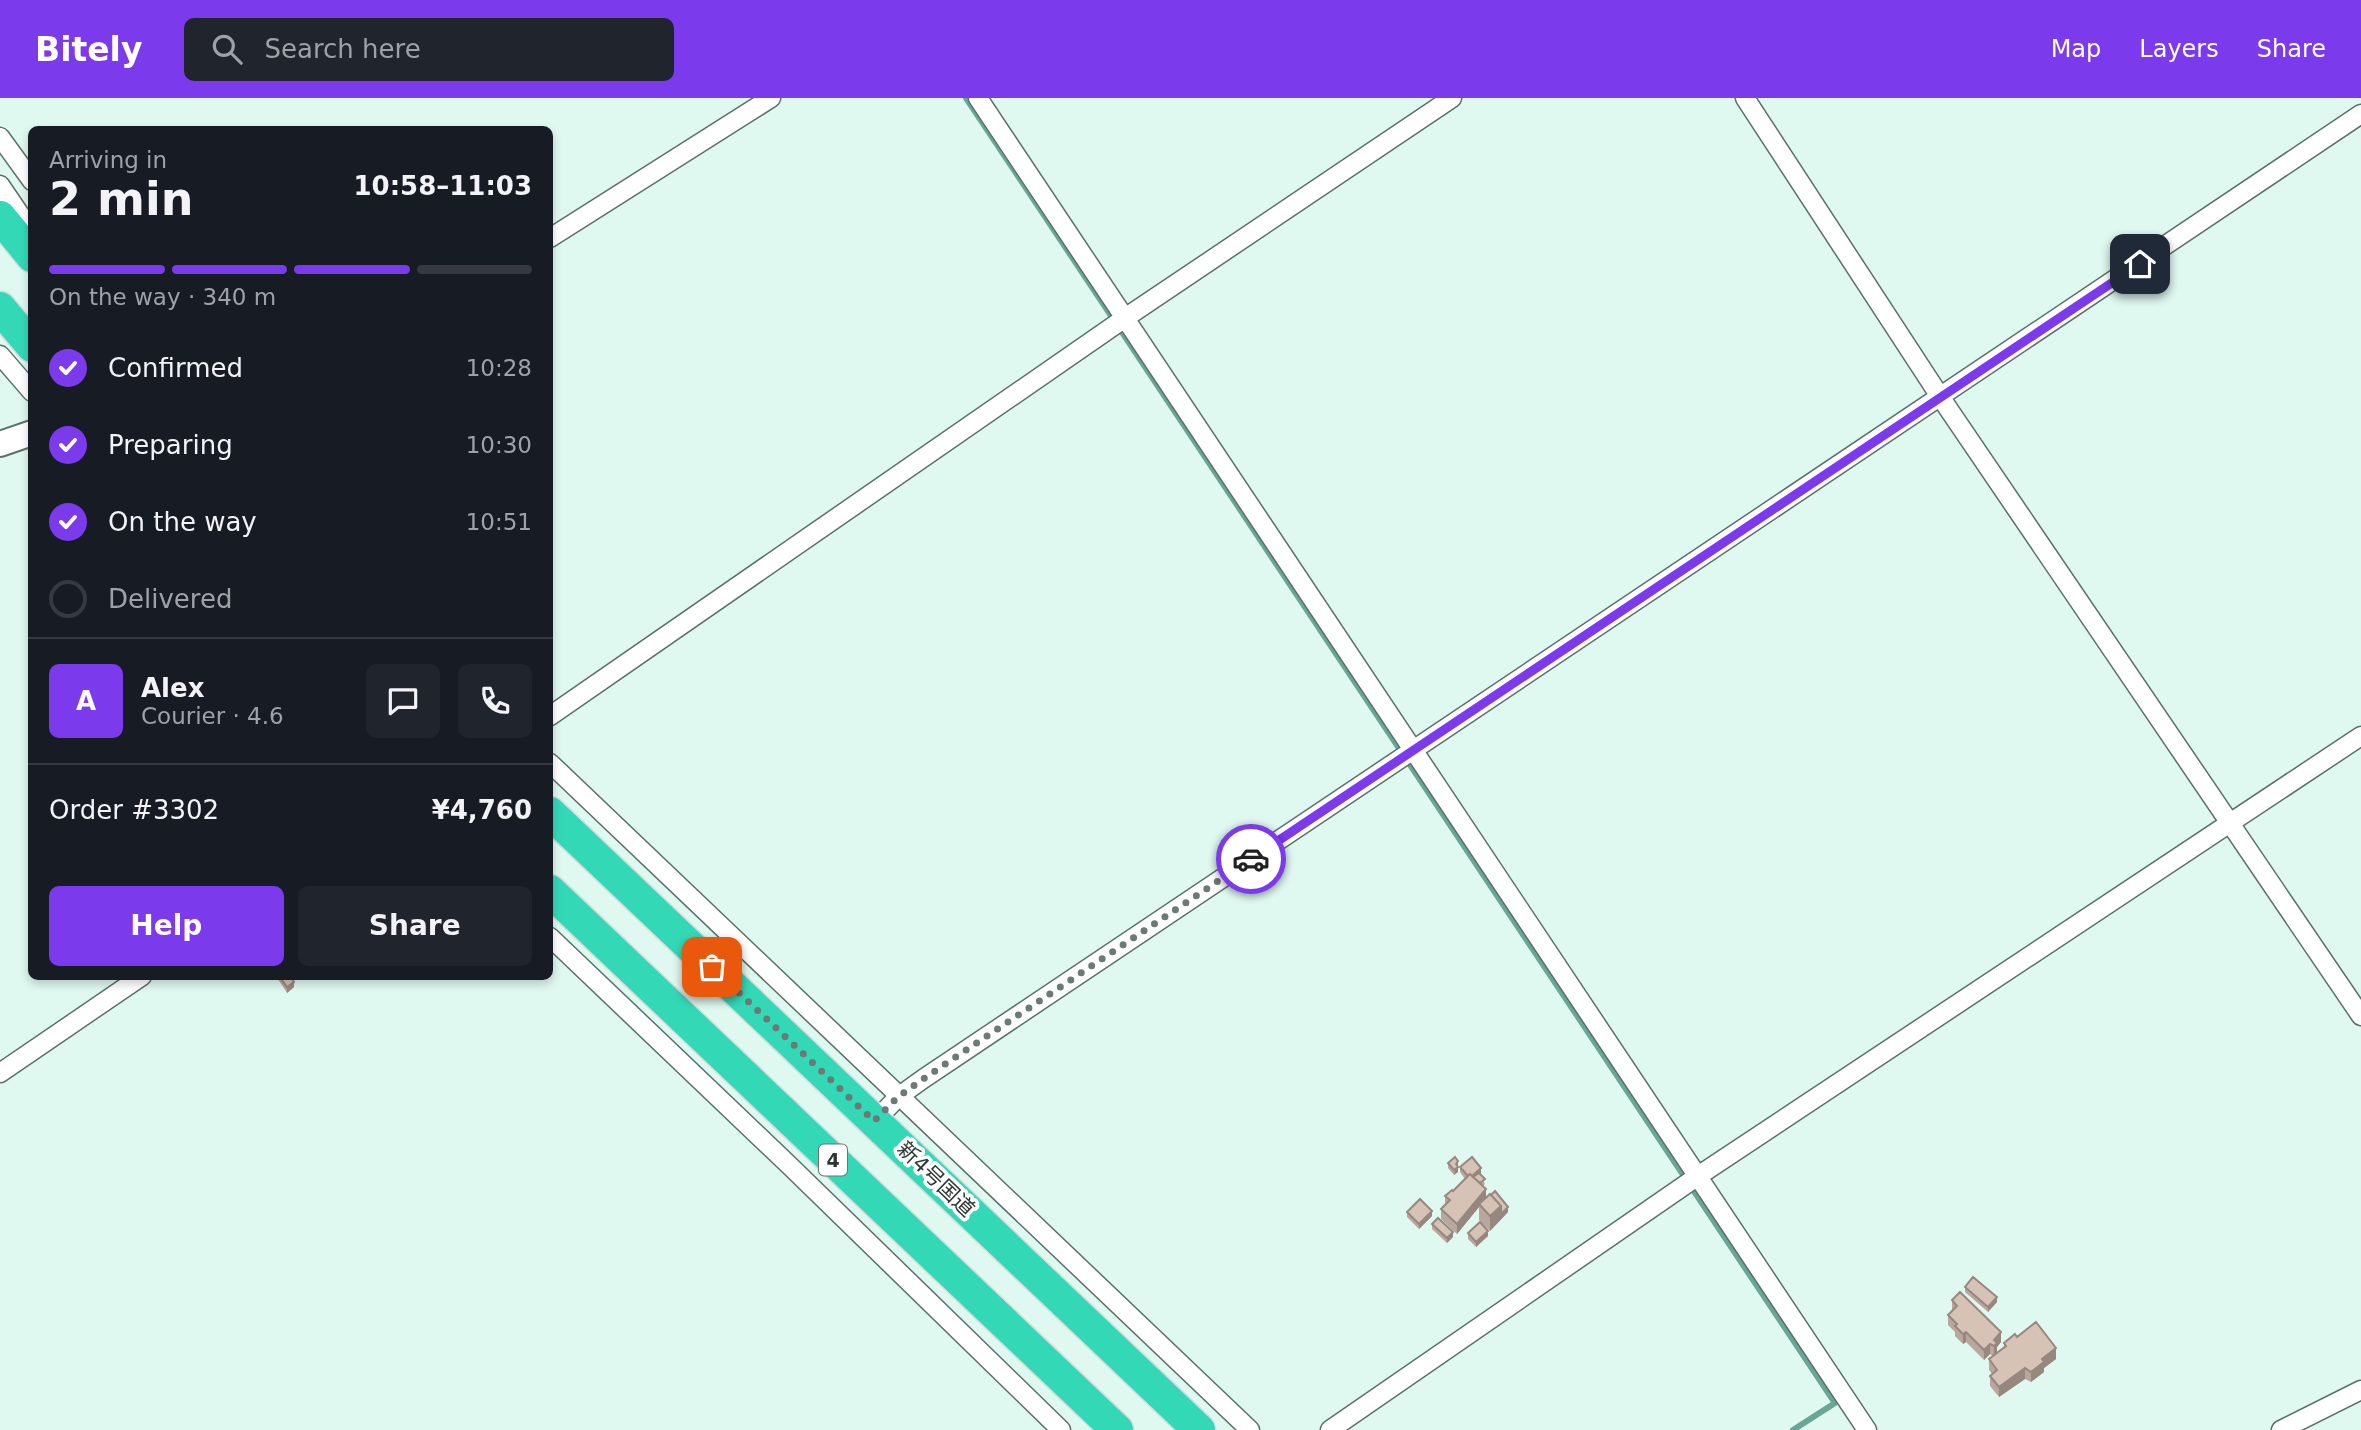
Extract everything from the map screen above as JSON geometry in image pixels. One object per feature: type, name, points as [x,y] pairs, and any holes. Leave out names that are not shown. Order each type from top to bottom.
[{"type":"highway","points":[[0,217],[28,251]]},
{"type":"highway","points":[[1,310],[28,341]]},
{"type":"highway","name":"新4号国道","points":[[553,816],[1199,1430]]},
{"type":"highway","name":"4","points":[[553,894],[1117,1430]]},
{"type":"street","points":[[553,236],[771,98]]},
{"type":"street","points":[[978,98],[1867,1430]]},
{"type":"street","points":[[553,714],[1125,318],[1452,98]]},
{"type":"street","points":[[1745,98],[1941,398],[2361,1016]]},
{"type":"street","points":[[874,1121],[898,1097],[2361,114]]},
{"type":"street","points":[[0,137],[28,176]]},
{"type":"street","points":[[0,185],[28,226]]},
{"type":"street","points":[[0,355],[28,387]]},
{"type":"street","points":[[0,444],[28,434]]},
{"type":"street","points":[[1330,1430],[1698,1176],[2361,736]]},
{"type":"street","points":[[553,767],[1250,1430]]},
{"type":"street","points":[[553,939],[1061,1430]]},
{"type":"street","points":[[0,1073],[136,980]]},
{"type":"street","points":[[2281,1430],[2361,1390]]},
{"type":"building","points":[[282,980],[293,980],[294,982],[287,987]]},
{"type":"building","points":[[1455,1157],[1458,1167],[1454,1170],[1448,1163]]},
{"type":"building","points":[[1472,1157],[1481,1168],[1468,1176],[1460,1167]]},
{"type":"building","points":[[1479,1173],[1485,1179],[1480,1183],[1473,1177]]},
{"type":"building","points":[[1470,1174],[1486,1189],[1457,1224],[1441,1209],[1450,1200],[1445,1196]]},
{"type":"building","points":[[1495,1191],[1508,1207],[1501,1214],[1501,1206],[1491,1195]]},
{"type":"building","points":[[1490,1194],[1501,1206],[1490,1216],[1479,1204]]},
{"type":"building","points":[[1420,1199],[1432,1211],[1419,1224],[1407,1212]]},
{"type":"building","points":[[1438,1218],[1453,1232],[1447,1238],[1432,1224]]},
{"type":"building","points":[[1480,1222],[1488,1231],[1476,1242],[1468,1233]]},
{"type":"building","points":[[1973,1277],[1997,1297],[1988,1307],[1965,1287]]},
{"type":"building","points":[[1960,1292],[2001,1332],[1994,1340],[1997,1343],[1994,1346],[1990,1344],[1984,1350],[1966,1332],[1963,1334],[1948,1315],[1957,1306],[1952,1300]]},
{"type":"building","points":[[2036,1322],[2056,1348],[2031,1372],[2025,1368],[1999,1387],[1990,1376],[1997,1370],[1989,1359],[2006,1346],[2004,1343],[2015,1334],[2017,1337]]},
{"type":"waterway","points":[[966,98],[1835,1403],[1793,1430]]},
{"type":"way so far","points":[[712,967],[874,1121],[898,1097],[923,1079],[1251,859]]},
{"type":"route","points":[[1251,859],[2140,264]]}]
